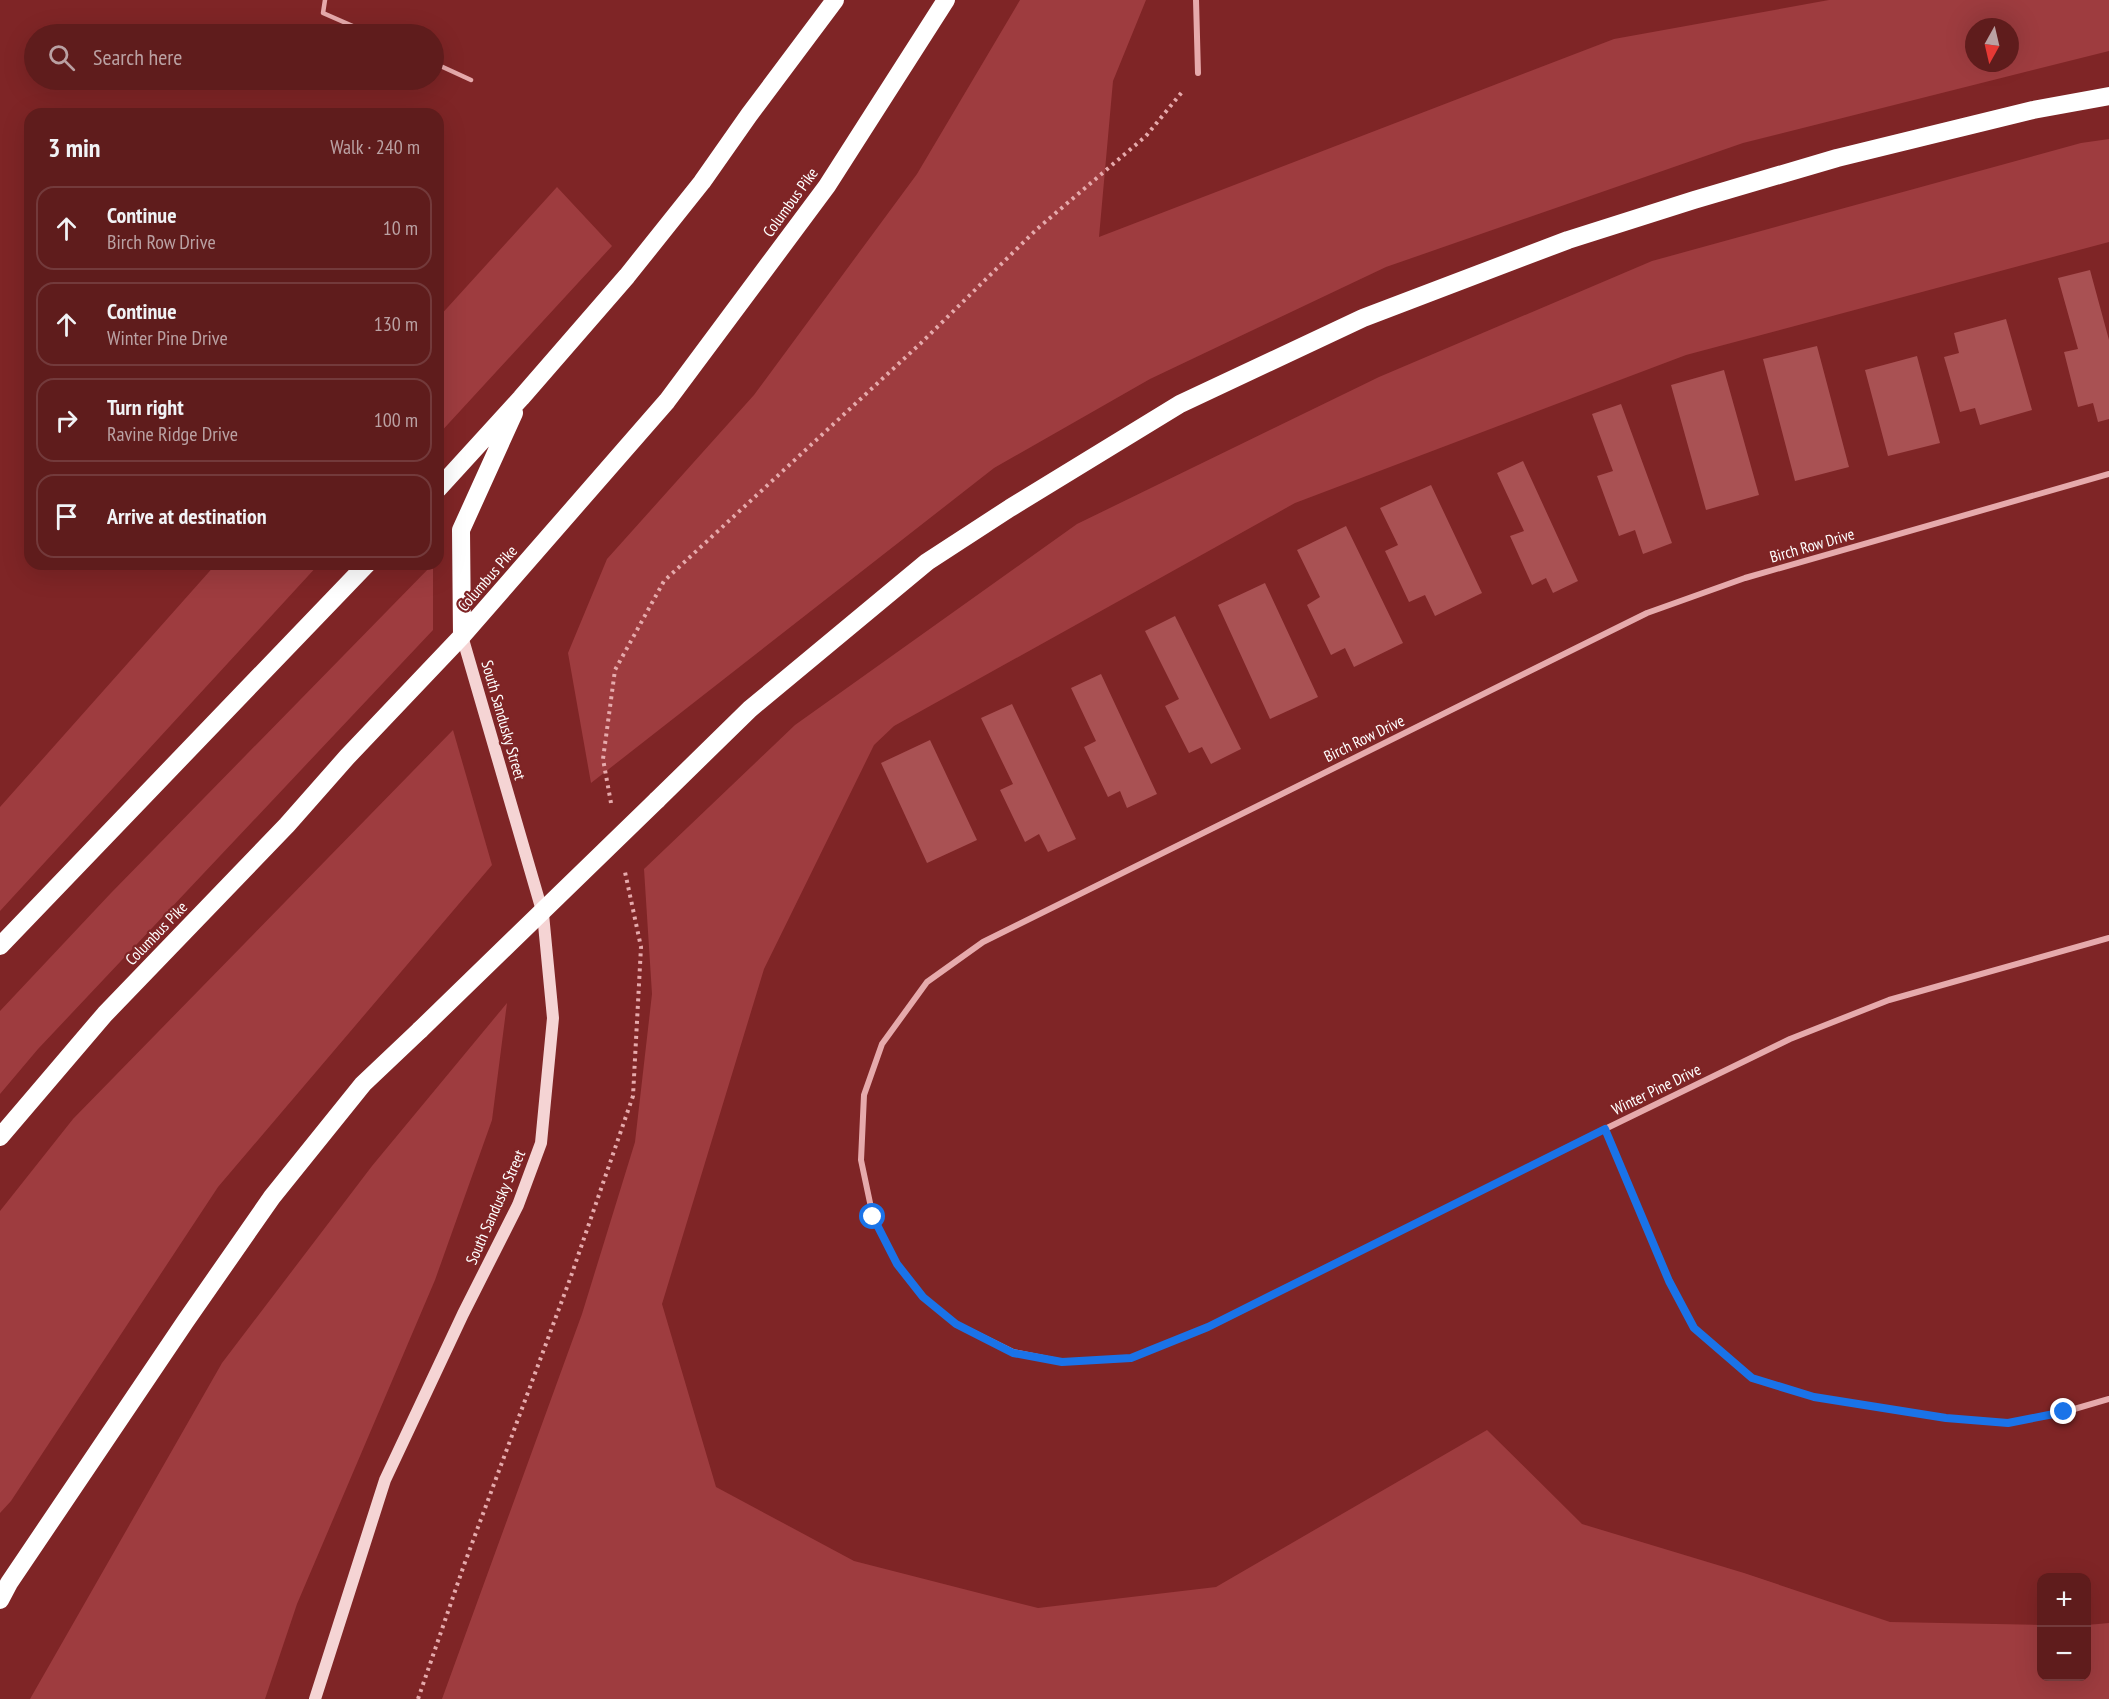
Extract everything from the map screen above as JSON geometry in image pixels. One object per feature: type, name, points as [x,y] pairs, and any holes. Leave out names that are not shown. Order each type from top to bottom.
[{"type":"highway","points":[[444,482],[627,276],[694,192],[836,0]]},
{"type":"highway","name":"Columbus Pike","points":[[0,1137],[105,1014],[287,825],[347,757],[462,636],[667,401],[827,186],[946,0]]},
{"type":"highway","points":[[0,1600],[185,1322],[272,1197],[363,1084],[750,709],[927,562],[1010,508],[1180,404],[1363,318],[1568,240],[1694,200],[1837,158],[2033,111],[2109,96]]},
{"type":"highway","points":[[462,636],[461,530],[521,398]]},
{"type":"highway","points":[[0,946],[361,570]]},
{"type":"street","points":[[1196,0],[1198,73]]},
{"type":"street","name":"Birch Row Drive","points":[[890,1249],[873,1217],[861,1160],[864,1095],[882,1044],[927,982],[983,942],[1647,613],[1745,578],[2109,474]]},
{"type":"street","name":"South Sandusky Street","points":[[315,1699],[385,1479],[463,1314],[518,1205],[541,1143],[553,1018],[543,914],[462,636]]},
{"type":"street","name":"Winter Pine Drive","points":[[890,1249],[897,1264],[923,1297],[956,1324],[1013,1353],[1062,1362],[1131,1358],[1208,1327],[1790,1039],[1889,1000],[2109,938]]},
{"type":"street","points":[[1605,1129],[1669,1281],[1694,1328],[1752,1378],[1814,1397],[1946,1418],[2008,1423],[2064,1412],[2109,1399]]},
{"type":"lane","points":[[325,0],[323,13],[348,24]]},
{"type":"lane","points":[[444,68],[471,80]]},
{"type":"path","points":[[612,806],[603,759],[615,670],[664,580],[921,343],[1037,229],[1146,136],[1198,73]]},
{"type":"path","points":[[418,1699],[464,1565],[570,1279],[633,1096],[641,947],[624,865]]},
{"type":"shaded area","points":[[1020,0],[1146,0],[1113,81],[1099,237],[1614,39],[1829,0],[2109,0],[2109,51],[1743,143],[1386,267],[1150,379],[994,468],[591,783],[568,653],[607,559],[754,395],[917,174]]},
{"type":"shaded area","points":[[2109,139],[2109,242],[1686,355],[1295,503],[894,726],[874,745],[764,969],[662,1304],[716,1487],[854,1561],[1038,1608],[1216,1587],[1487,1430],[1582,1524],[1744,1573],[1890,1622],[2037,1625],[2037,1681],[2091,1681],[2091,1625],[2109,1623],[2109,1699],[442,1699],[582,1314],[635,1142],[652,994],[644,869],[795,725],[1077,524],[1379,377],[1652,261],[2081,143]]},
{"type":"shaded area","points":[[557,187],[612,246],[444,428],[444,311]]},
{"type":"shaded area","points":[[211,570],[313,570],[0,911],[0,807]]},
{"type":"shaded area","points":[[427,570],[433,570],[433,630],[38,1049],[0,1094],[0,1011],[111,893]]},
{"type":"shaded area","points":[[453,730],[492,865],[218,1187],[11,1501],[0,1513],[0,1211],[73,1119]]},
{"type":"shaded area","points":[[507,1003],[492,1120],[435,1280],[297,1604],[265,1699],[30,1699],[222,1363],[372,1166]]},
{"type":"building","points":[[2090,270],[2109,340],[2109,419],[2098,422],[2093,403],[2078,407],[2064,352],[2078,349],[2058,278]]},
{"type":"building","points":[[2006,319],[2032,410],[1980,425],[1975,408],[1960,412],[1944,357],[1959,353],[1954,333]]},
{"type":"building","points":[[1817,346],[1849,467],[1795,481],[1763,359]]},
{"type":"building","points":[[1917,356],[1940,443],[1888,456],[1865,370]]},
{"type":"building","points":[[1724,370],[1759,495],[1706,510],[1671,385]]},
{"type":"building","points":[[1621,404],[1672,543],[1643,554],[1635,530],[1619,536],[1597,476],[1613,471],[1592,414]]},
{"type":"building","points":[[1523,461],[1578,581],[1553,593],[1546,578],[1532,585],[1510,536],[1524,531],[1497,473]]},
{"type":"building","points":[[1431,485],[1482,593],[1435,616],[1425,595],[1409,602],[1385,551],[1398,545],[1380,508]]},
{"type":"building","points":[[1346,526],[1403,643],[1354,667],[1345,648],[1331,655],[1307,605],[1320,597],[1297,550]]},
{"type":"building","points":[[1265,583],[1318,697],[1270,719],[1218,605]]},
{"type":"building","points":[[1175,616],[1241,749],[1211,764],[1202,747],[1189,753],[1165,706],[1179,699],[1145,631]]},
{"type":"building","points":[[1101,674],[1157,794],[1127,808],[1120,791],[1108,797],[1084,747],[1096,741],[1071,688]]},
{"type":"building","points":[[1012,704],[1076,839],[1048,852],[1039,834],[1025,842],[1000,790],[1013,784],[981,718]]},
{"type":"building","points":[[930,740],[977,840],[927,863],[881,763]]},
{"type":"route","points":[[873,1217],[897,1264],[923,1297],[956,1324],[1013,1353],[1062,1362],[1131,1358],[1208,1327],[1605,1129],[1669,1281],[1694,1328],[1752,1378],[1814,1397],[1946,1418],[2008,1423],[2064,1412]]}]
